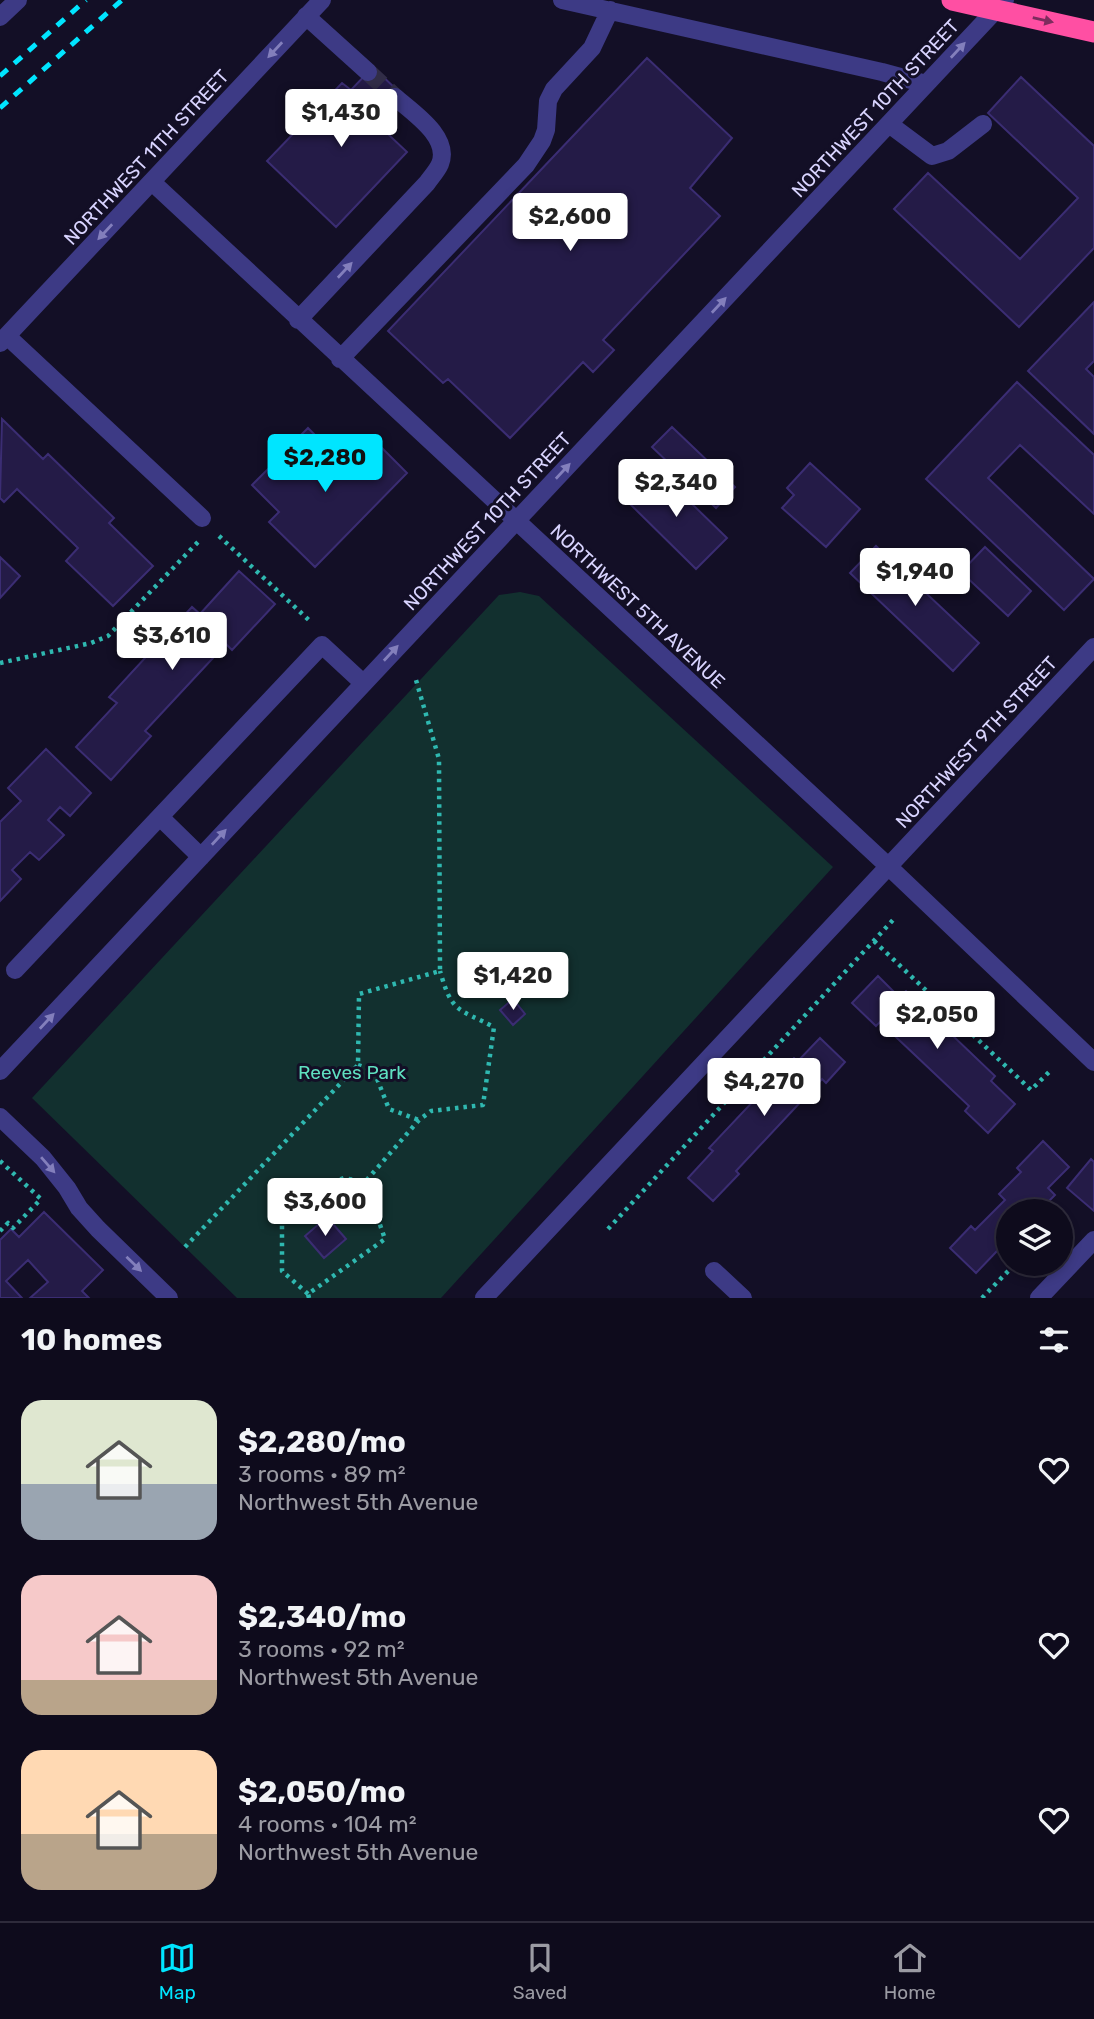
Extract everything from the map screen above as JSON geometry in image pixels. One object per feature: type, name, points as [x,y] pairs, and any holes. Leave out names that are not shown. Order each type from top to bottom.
[{"type":"highway","points":[[952,0],[1094,32]]},
{"type":"street","points":[[0,17],[18,0]]},
{"type":"street","name":"NORTHWEST 11TH STREET","points":[[3,339],[322,0]]},
{"type":"street","points":[[562,0],[926,84]]},
{"type":"street","name":"NORTHWEST 10TH STREET","points":[[0,1071],[1005,0]]},
{"type":"street","points":[[340,359],[526,165],[542,141],[546,130],[548,101],[554,89],[592,48],[610,10]]},
{"type":"street","points":[[306,16],[368,72]]},
{"type":"street","points":[[298,320],[427,183],[441,163],[441,148],[435,134],[395,97]]},
{"type":"street","points":[[889,124],[932,156],[948,151],[983,124]]},
{"type":"street","name":"NORTHWEST 5TH AVENUE","points":[[152,182],[888,866],[1094,1062]]},
{"type":"street","points":[[3,339],[206,523]]},
{"type":"street","points":[[15,970],[321,645],[363,683]]},
{"type":"street","name":"NORTHWEST 9TH STREET","points":[[485,1298],[1094,647]]},
{"type":"street","points":[[160,817],[201,857]]},
{"type":"street","points":[[0,1117],[43,1158],[79,1208],[98,1229],[169,1298]]},
{"type":"street","points":[[1039,1298],[1094,1240]]},
{"type":"street","points":[[714,1271],[743,1298]]},
{"type":"path","points":[[206,523],[317,628]]},
{"type":"path","points":[[0,663],[91,643],[108,636],[202,537]]},
{"type":"path","points":[[365,1182],[419,1120],[431,1111],[484,1104],[494,1027],[454,1007],[447,997],[440,971],[439,759],[416,680]]},
{"type":"path","points":[[608,1229],[893,920]]},
{"type":"path","points":[[874,941],[1031,1090],[1052,1069]]},
{"type":"path","points":[[185,1247],[358,1065],[359,994],[440,971]]},
{"type":"path","points":[[358,1065],[374,1070],[389,1109],[419,1120]]},
{"type":"path","points":[[344,1178],[365,1182],[385,1239],[309,1296],[282,1271],[282,1213],[303,1193],[344,1178]]},
{"type":"path","points":[[0,1231],[8,1223],[13,1228],[41,1199]]},
{"type":"path","points":[[982,1298],[1003,1276]]},
{"type":"green space","name":"Reeves Park","points":[[520,592],[539,596],[833,867],[441,1298],[237,1298],[32,1098],[499,595]]},
{"type":"building","points":[[647,58],[732,138],[690,188],[720,216],[603,340],[614,350],[593,372],[583,362],[510,438],[448,379],[443,383],[388,331]]},
{"type":"building","points":[[373,67],[399,92],[373,120],[407,152],[336,227],[267,161],[342,83],[351,90]]},
{"type":"building","points":[[1021,77],[1094,146],[1094,248],[1019,327],[894,209],[928,173],[1020,259],[1078,198],[988,113]]},
{"type":"building","points":[[1094,302],[1094,361],[1086,369],[1094,377],[1094,434],[1028,371]]},
{"type":"building","points":[[1017,382],[1094,455],[1094,514],[1020,445],[988,478],[1094,579],[1064,610],[926,479]]},
{"type":"building","points":[[2,419],[43,459],[48,454],[114,518],[109,523],[153,566],[113,606],[66,561],[78,548],[17,489],[4,502],[0,498]]},
{"type":"building","points":[[672,427],[735,487],[716,508],[652,447]]},
{"type":"building","points":[[308,428],[349,469],[375,441],[407,473],[315,567],[269,522],[279,512],[252,485],[273,464],[282,472],[294,459],[285,451]]},
{"type":"building","points":[[810,463],[860,509],[826,547],[782,508],[794,495],[787,488]]},
{"type":"building","points":[[655,468],[727,538],[696,569],[625,499]]},
{"type":"building","points":[[876,546],[979,643],[953,671],[850,573]]},
{"type":"building","points":[[985,547],[1031,591],[1008,616],[961,572]]},
{"type":"building","points":[[0,557],[20,576],[0,598]]},
{"type":"building","points":[[239,571],[275,604],[232,650],[226,644],[145,731],[151,736],[111,780],[76,747],[117,703],[109,697],[192,607],[200,614]]},
{"type":"building","points":[[46,749],[91,793],[70,816],[60,807],[48,820],[64,835],[39,860],[30,852],[12,870],[21,879],[0,901],[0,822],[21,801],[8,788]]},
{"type":"building","points":[[878,976],[899,997],[906,991],[995,1076],[991,1081],[1015,1104],[988,1133],[965,1111],[969,1106],[880,1022],[876,1026],[852,1003]]},
{"type":"building","points":[[513,999],[525,1014],[513,1025],[500,1010]]},
{"type":"building","points":[[820,1038],[845,1062],[826,1083],[822,1079],[736,1171],[739,1174],[713,1201],[688,1178],[713,1151],[709,1148],[794,1058],[798,1061]]},
{"type":"building","points":[[1043,1141],[1069,1167],[1048,1188],[1055,1195],[1051,1199],[1004,1199],[999,1194],[1021,1172],[1017,1168]]},
{"type":"building","points":[[1091,1159],[1094,1162],[1094,1211],[1067,1188]]},
{"type":"building","points":[[996,1209],[996,1252],[976,1273],[950,1248],[971,1226],[975,1230]]},
{"type":"building","points":[[44,1212],[103,1270],[82,1291],[89,1298],[30,1298],[48,1282],[28,1260],[6,1281],[22,1298],[0,1298],[0,1240],[11,1229],[19,1237]]},
{"type":"building","points":[[327,1217],[346,1239],[324,1258],[305,1236]]},
{"type":"tunnel","points":[[368,72],[395,97]]},
{"type":"railway","points":[[0,76],[86,0]]},
{"type":"railway","points":[[0,108],[122,0]]}]
